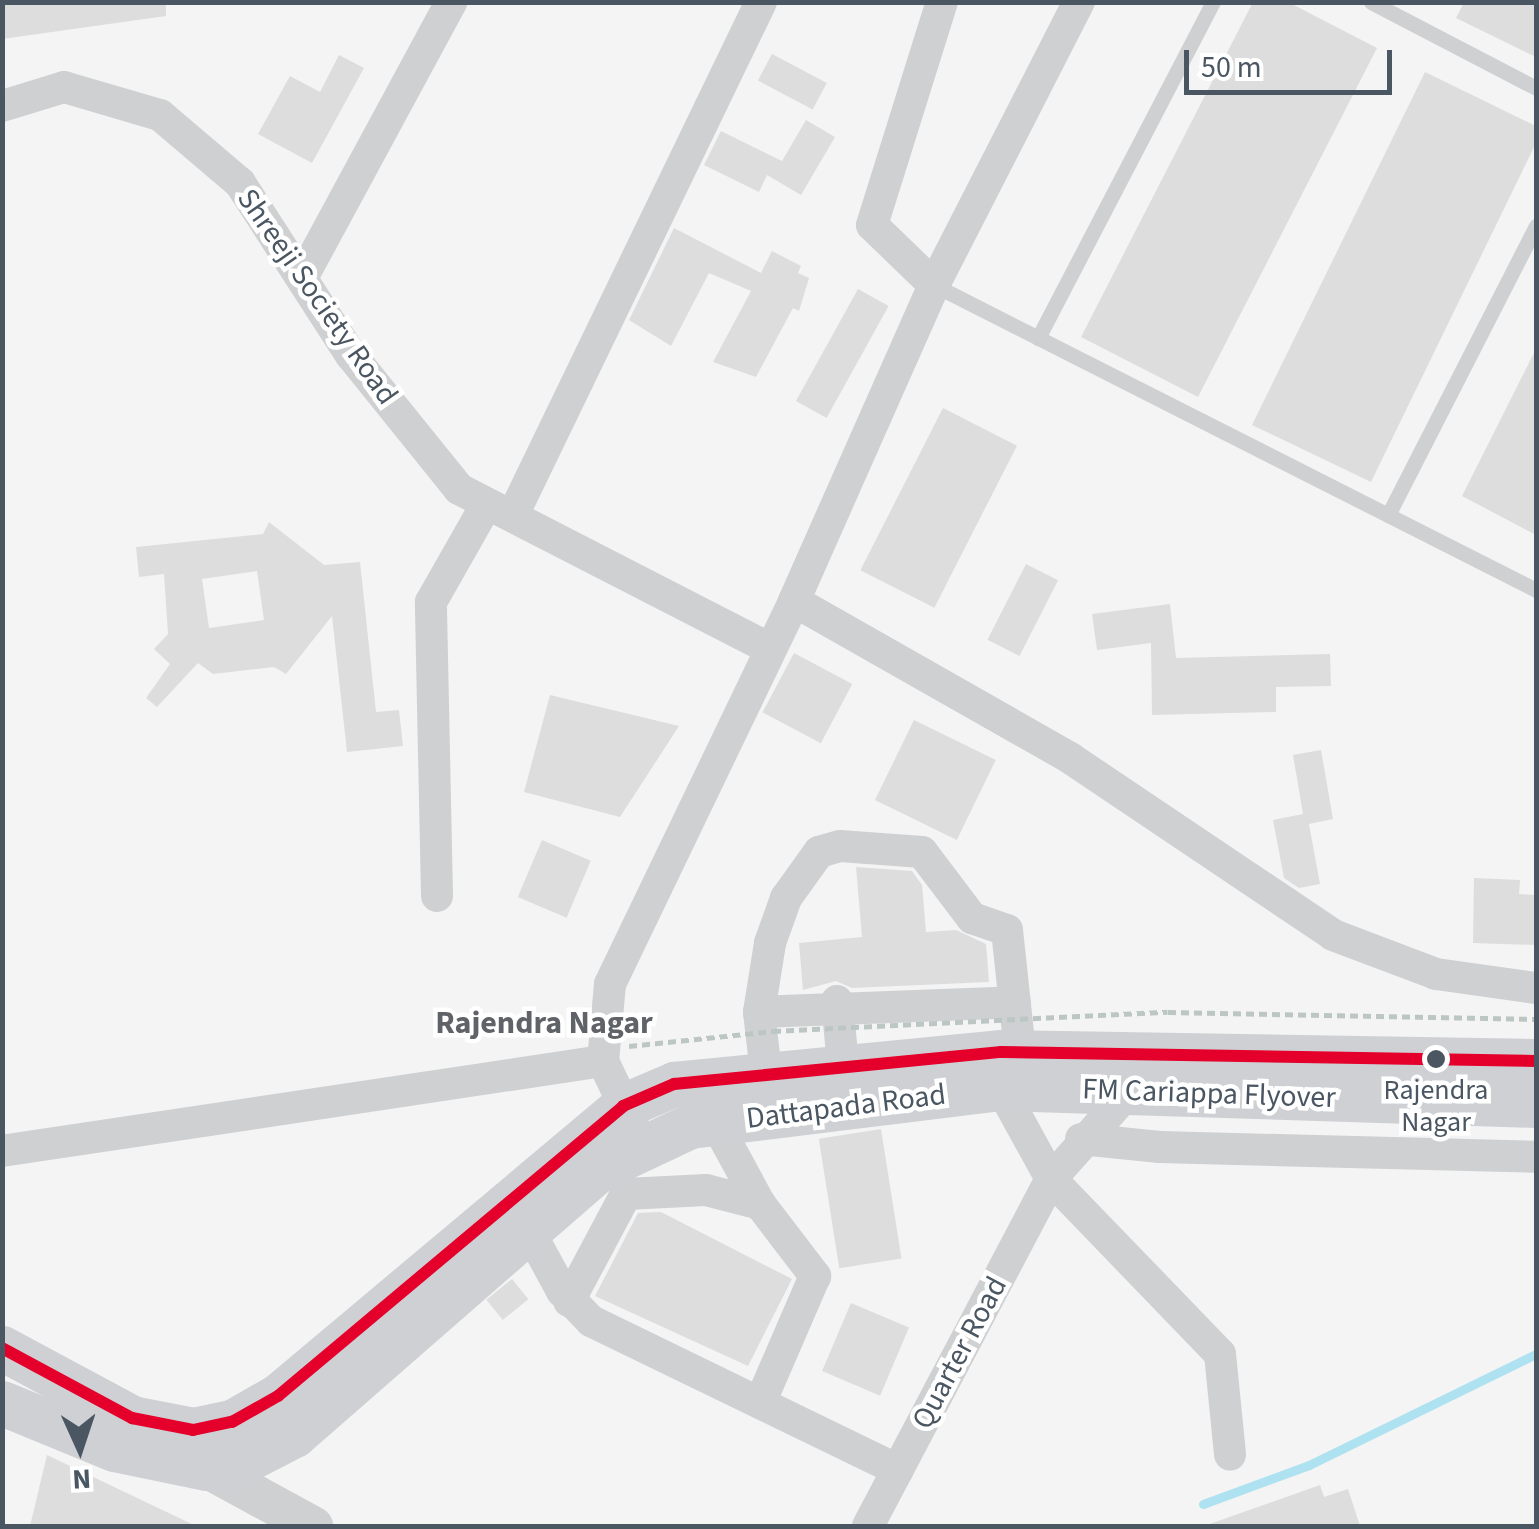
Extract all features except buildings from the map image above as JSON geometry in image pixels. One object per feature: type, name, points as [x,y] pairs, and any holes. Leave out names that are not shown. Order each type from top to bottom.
[{"type":"main road","name":"Dattapada Road","points":[[617,1149],[674,1084],[951,1055],[1008,1064]]},
{"type":"main road","name":"FM Cariappa Flyover","points":[[1146,1079],[1536,1061]]},
{"type":"main road","name":"Dattapada Road","points":[[617,1149],[703,1125],[1008,1064]]},
{"type":"main road","name":"FM Cariappa Flyover","points":[[1008,1064],[1146,1079],[1536,1104]]},
{"type":"main road","points":[[2,1348],[132,1418],[234,1466],[294,1435],[520,1215],[617,1149]]},
{"type":"main road","points":[[2,1403],[114,1450],[200,1449]]},
{"type":"street","points":[[302,278],[451,2]]},
{"type":"street","points":[[437,896],[431,602],[500,510],[761,2]]},
{"type":"street","points":[[934,285],[872,225],[942,2]]},
{"type":"street","points":[[570,1301],[617,1149],[616,1054],[610,984],[768,648],[794,602],[934,285],[1080,2]]},
{"type":"street","name":"Shreeji Society Road","points":[[2,106],[64,87],[160,115],[240,183],[351,354],[447,474],[500,510],[768,648]]},
{"type":"street","points":[[794,602],[1070,758],[1333,935],[1436,974],[1536,988]]},
{"type":"street","points":[[766,1072],[759,1012],[770,944],[786,898],[819,852],[840,846],[922,852],[972,918],[1007,930],[1015,1002],[1008,1064],[1051,1178],[1220,1354],[1230,1455]]},
{"type":"street","points":[[945,999],[951,1055]]},
{"type":"street","points":[[759,1012],[945,999],[1015,1002]]},
{"type":"street","points":[[837,1005],[844,1064]]},
{"type":"street","points":[[2,1151],[616,1054]]},
{"type":"street","name":"Quarter Road","points":[[868,1526],[1051,1178],[1081,1139],[1146,1079]]},
{"type":"street","points":[[703,1125],[815,1276],[760,1403]]},
{"type":"street","points":[[1081,1139],[1160,1148],[1536,1158]]},
{"type":"street","points":[[617,1149],[706,1190],[760,1204]]},
{"type":"street","points":[[520,1215],[570,1301],[603,1314],[760,1403],[898,1470]]},
{"type":"street","points":[[200,1449],[313,1526]]},
{"type":"lane","points":[[1038,338],[1213,2]]},
{"type":"lane","points":[[1372,2],[1536,88]]},
{"type":"lane","points":[[1388,515],[1536,226]]},
{"type":"lane","points":[[934,285],[1536,590]]},
{"type":"path","points":[[616,1054],[773,1031],[1168,1012],[1536,1019]]},
{"type":"waterway","points":[[1203,1504],[1309,1465],[1536,1354]]},
{"type":"transit line","points":[[2,1348],[132,1418],[193,1430],[232,1422],[278,1396],[623,1106],[674,1084],[1001,1052],[1536,1061]]},
{"type":"place","name":"Rajendra Nagar","points":[[1436,1059]]},
{"type":"district","name":"Rajendra Nagar","points":[[544,1023]]}]
